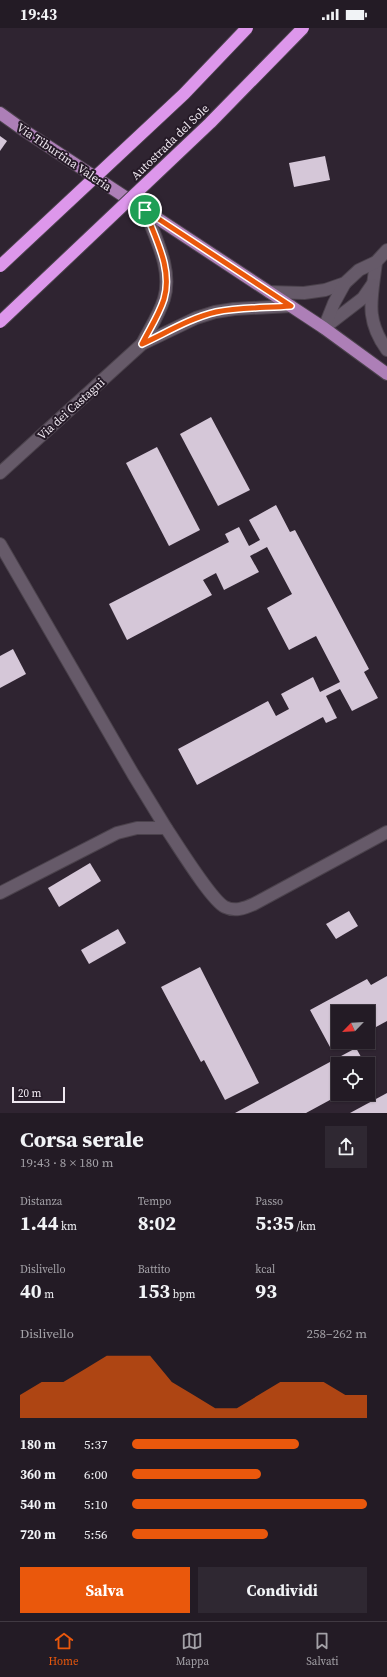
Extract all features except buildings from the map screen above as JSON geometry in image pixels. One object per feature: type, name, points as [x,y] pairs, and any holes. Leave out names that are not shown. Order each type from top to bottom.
[{"type":"highway","points":[[0,266],[184,94],[248,28]]},
{"type":"highway","name":"Autostrada del Sole","points":[[0,322],[210,123],[303,28]]},
{"type":"main road","name":"Via Tiburtina Valeria","points":[[0,113],[324,328],[387,374]]},
{"type":"street","points":[[142,344],[164,301],[167,280],[164,261],[145,210]]},
{"type":"street","points":[[324,328],[334,303],[345,283],[359,270],[376,262],[387,250]]},
{"type":"street","points":[[376,262],[372,285],[371,318],[378,338],[387,350]]},
{"type":"street","points":[[269,292],[304,293],[325,290],[345,283]]},
{"type":"street","points":[[324,328],[363,298],[372,285]]},
{"type":"street","points":[[142,344],[196,318],[215,312],[234,309],[291,306]]},
{"type":"street","name":"Via dei Castagni","points":[[0,473],[142,344]]},
{"type":"street","points":[[0,544],[133,774],[166,828],[214,897],[225,907],[239,909],[254,904],[387,832]]},
{"type":"street","points":[[0,893],[117,833],[137,828],[166,828]]},
{"type":"route","points":[[145,210],[291,306],[234,309],[215,312],[196,318],[142,344],[164,301],[167,280],[164,261],[145,210]]}]
